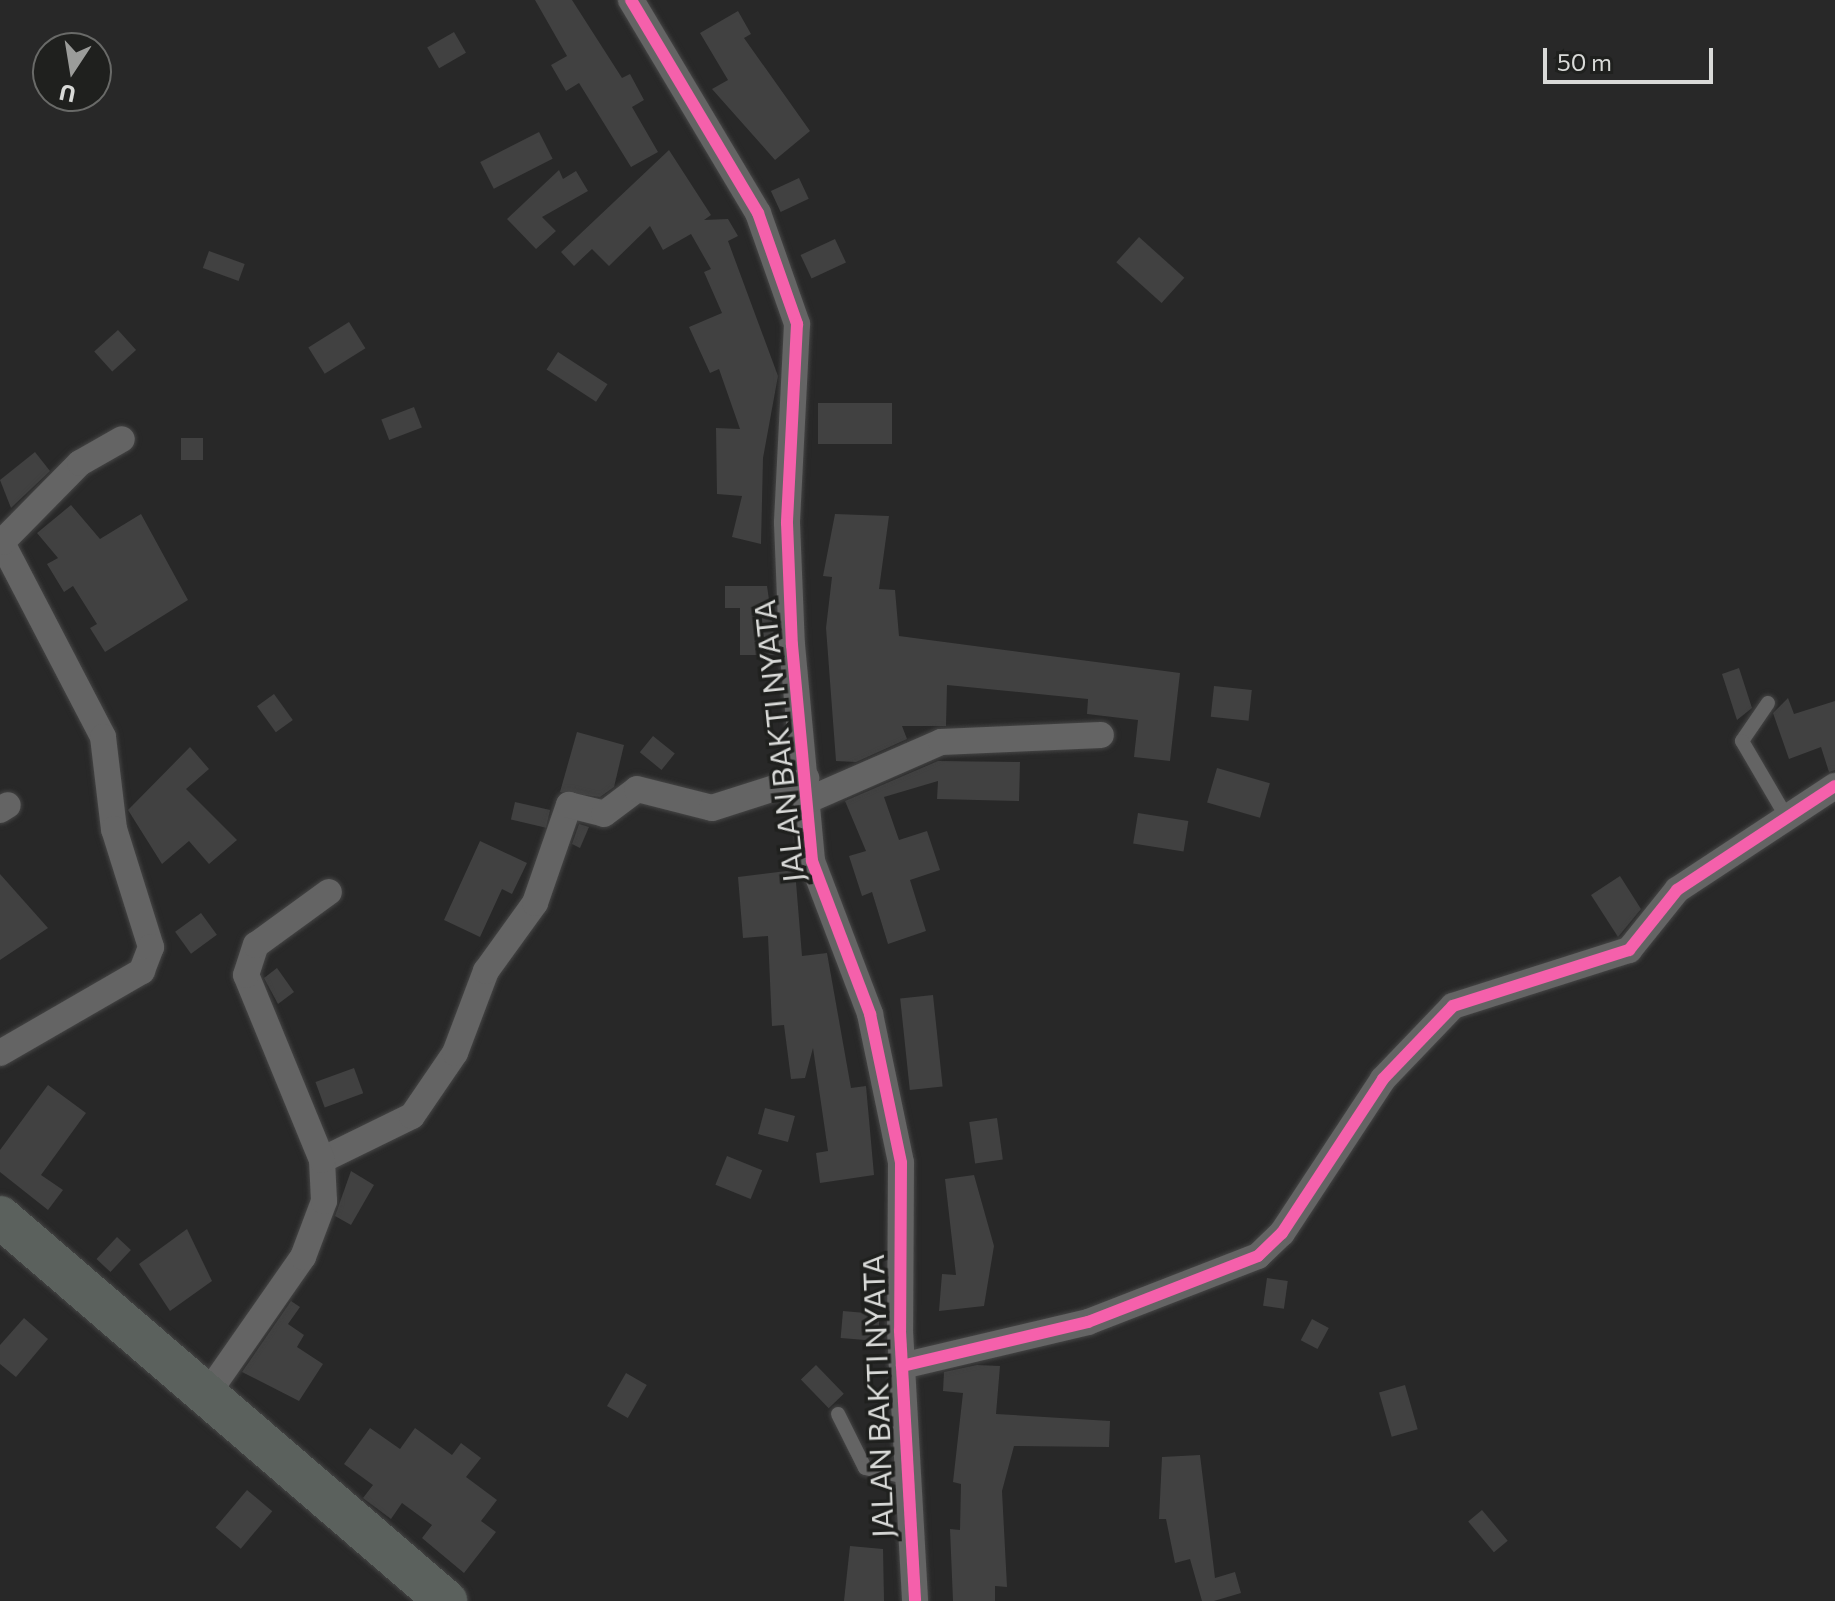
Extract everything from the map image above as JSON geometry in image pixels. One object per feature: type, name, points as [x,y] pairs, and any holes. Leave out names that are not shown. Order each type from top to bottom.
[{"type":"main road","points":[[0,1217],[446,1601]]},
{"type":"street","name":"JALAN BAKTI NYATA","points":[[631,0],[758,213],[797,324],[787,579],[806,789],[822,899],[870,1014],[891,1094],[904,1212],[902,1366],[915,1601]]},
{"type":"street","points":[[0,1053],[142,971],[151,947],[114,829],[113,779],[103,737],[1,540],[80,463],[122,439]]},
{"type":"street","points":[[322,1160],[412,1116],[455,1053],[486,971],[535,903],[569,805],[604,814],[637,789],[712,808],[806,789],[941,742],[1101,735]]},
{"type":"street","points":[[902,1366],[1088,1322],[1258,1256],[1282,1233],[1383,1079],[1453,1006],[1629,950],[1677,890],[1835,786]]},
{"type":"street","points":[[208,1393],[303,1257],[324,1201],[322,1160],[246,975],[256,945],[329,892]]},
{"type":"lane","points":[[1768,703],[1742,741],[1787,818]]},
{"type":"lane","points":[[838,1414],[865,1468],[910,1478]]},
{"type":"building","points":[[535,0],[572,0],[622,78],[630,74],[644,100],[632,107],[658,152],[631,167],[579,83],[566,91],[551,65],[567,56]]},
{"type":"building","points":[[738,11],[751,34],[744,38],[810,131],[775,160],[712,89],[728,80],[700,33]]},
{"type":"building","points":[[454,32],[466,53],[439,68],[427,48]]},
{"type":"building","points":[[539,132],[553,159],[494,189],[480,162]]},
{"type":"building","points":[[669,150],[711,215],[704,220],[728,219],[738,236],[728,241],[778,376],[763,458],[761,544],[732,537],[742,496],[717,494],[716,428],[740,429],[719,369],[710,373],[689,327],[722,313],[704,272],[711,269],[691,234],[663,250],[650,226],[609,266],[592,249],[574,266],[561,252]]},
{"type":"building","points":[[559,170],[563,179],[576,171],[588,191],[542,217],[556,231],[536,249],[507,219]]},
{"type":"building","points":[[799,178],[809,199],[781,212],[771,191]]},
{"type":"building","points":[[1139,237],[1184,278],[1162,303],[1116,262]]},
{"type":"building","points":[[835,239],[846,263],[812,279],[801,255]]},
{"type":"building","points":[[209,251],[245,264],[239,281],[203,268]]},
{"type":"building","points":[[349,322],[365,348],[325,374],[308,347]]},
{"type":"building","points":[[118,330],[136,350],[112,371],[94,351]]},
{"type":"building","points":[[558,352],[607,384],[596,402],[547,370]]},
{"type":"building","points":[[818,403],[892,403],[892,444],[818,444]]},
{"type":"building","points":[[414,407],[422,428],[389,440],[381,420]]},
{"type":"building","points":[[181,438],[203,438],[203,460],[181,460]]},
{"type":"building","points":[[35,452],[50,471],[11,508],[0,480]]},
{"type":"building","points":[[71,505],[100,539],[141,514],[188,600],[105,652],[90,628],[97,624],[73,586],[64,592],[47,564],[58,558],[37,533]]},
{"type":"building","points":[[835,514],[889,516],[879,589],[895,590],[899,636],[1180,673],[1170,761],[1134,757],[1138,720],[1087,714],[1088,699],[947,685],[946,726],[902,726],[907,739],[856,762],[836,761],[826,628],[832,577],[823,576]]},
{"type":"building","points":[[725,586],[767,586],[777,655],[740,655],[740,608],[725,608]]},
{"type":"building","points":[[1739,668],[1752,708],[1737,720],[1722,674]]},
{"type":"building","points":[[1214,686],[1252,690],[1249,721],[1211,717]]},
{"type":"building","points":[[274,694],[293,720],[276,732],[257,706]]},
{"type":"building","points":[[1788,698],[1794,714],[1835,701],[1835,770],[1829,772],[1821,747],[1789,759],[1773,713]]},
{"type":"building","points":[[577,732],[624,745],[614,787],[600,797],[560,792]]},
{"type":"building","points":[[653,736],[675,754],[662,770],[640,752]]},
{"type":"building","points":[[190,747],[209,769],[186,789],[237,840],[209,864],[189,841],[162,864],[128,810]]},
{"type":"building","points":[[938,761],[1020,762],[1019,801],[937,799],[938,781],[884,797],[899,840],[927,831],[940,870],[910,880],[926,931],[888,944],[872,892],[862,896],[849,856],[866,851],[845,801]]},
{"type":"building","points":[[1217,768],[1270,783],[1260,818],[1207,803]]},
{"type":"building","points":[[515,802],[550,810],[546,828],[511,820]]},
{"type":"building","points":[[1138,813],[1188,821],[1184,852],[1133,844]]},
{"type":"building","points":[[579,824],[589,827],[580,848],[572,844]]},
{"type":"building","points":[[480,841],[527,863],[512,894],[502,889],[480,937],[444,920]]},
{"type":"building","points":[[795,870],[802,956],[827,953],[851,1088],[866,1086],[874,1175],[820,1183],[816,1153],[828,1151],[813,1048],[805,1078],[791,1079],[784,1025],[772,1026],[768,936],[743,938],[738,877]]},
{"type":"building","points":[[0,874],[48,928],[0,960]]},
{"type":"building","points":[[1620,876],[1641,909],[1618,937],[1591,895]]},
{"type":"building","points":[[201,913],[217,935],[191,954],[175,932]]},
{"type":"building","points":[[277,968],[294,992],[278,1004],[264,978]]},
{"type":"building","points":[[933,995],[943,1086],[910,1090],[900,998]]},
{"type":"building","points":[[354,1068],[363,1093],[325,1107],[315,1082]]},
{"type":"building","points":[[48,1085],[86,1113],[41,1175],[63,1190],[48,1210],[0,1172],[0,1150]]},
{"type":"building","points":[[765,1108],[795,1116],[788,1142],[758,1134]]},
{"type":"building","points":[[997,1118],[1003,1160],[975,1163],[969,1122]]},
{"type":"building","points":[[727,1156],[762,1170],[751,1199],[715,1185]]},
{"type":"building","points":[[351,1171],[374,1185],[351,1225],[335,1216]]},
{"type":"building","points":[[974,1175],[994,1246],[984,1306],[939,1311],[942,1274],[956,1275],[945,1179]]},
{"type":"building","points":[[187,1229],[212,1281],[170,1311],[139,1264]]},
{"type":"building","points":[[117,1237],[131,1250],[110,1272],[97,1259]]},
{"type":"building","points":[[1267,1278],[1288,1281],[1284,1309],[1263,1306]]},
{"type":"building","points":[[291,1301],[300,1307],[288,1324],[304,1335],[297,1347],[323,1364],[299,1401],[242,1372]]},
{"type":"building","points":[[843,1311],[880,1314],[878,1341],[841,1338]]},
{"type":"building","points":[[24,1318],[48,1339],[16,1377],[0,1364],[0,1345]]},
{"type":"building","points":[[1312,1319],[1329,1328],[1318,1349],[1301,1340]]},
{"type":"building","points":[[816,1365],[844,1394],[829,1408],[801,1380]]},
{"type":"building","points":[[977,1365],[1000,1366],[996,1414],[1110,1421],[1109,1447],[1014,1446],[1002,1491],[1007,1587],[995,1586],[995,1601],[953,1601],[950,1529],[960,1530],[961,1484],[953,1482],[963,1393],[943,1391],[944,1372]]},
{"type":"building","points":[[626,1373],[647,1385],[628,1418],[607,1406]]},
{"type":"building","points":[[1405,1385],[1418,1429],[1392,1437],[1379,1392]]},
{"type":"building","points":[[370,1428],[400,1449],[415,1428],[452,1455],[461,1443],[481,1458],[466,1477],[497,1500],[481,1521],[496,1532],[464,1573],[422,1538],[432,1525],[402,1503],[391,1519],[363,1498],[373,1485],[344,1464]]},
{"type":"building","points":[[1200,1455],[1215,1578],[1235,1572],[1241,1593],[1214,1601],[1202,1601],[1190,1559],[1175,1563],[1166,1519],[1159,1519],[1162,1457]]},
{"type":"building","points":[[247,1490],[272,1511],[241,1549],[216,1528]]},
{"type":"building","points":[[1482,1510],[1508,1541],[1494,1552],[1468,1522]]},
{"type":"building","points":[[850,1546],[883,1549],[884,1601],[844,1601]]},
{"type":"cycle path","points":[[631,0],[758,213],[797,324],[787,523],[792,645],[812,861],[870,1014],[901,1163],[900,1331],[915,1601]]},
{"type":"cycle path","points":[[902,1366],[1088,1322],[1258,1256],[1282,1233],[1383,1079],[1453,1006],[1629,950],[1677,890],[1835,786]]}]
